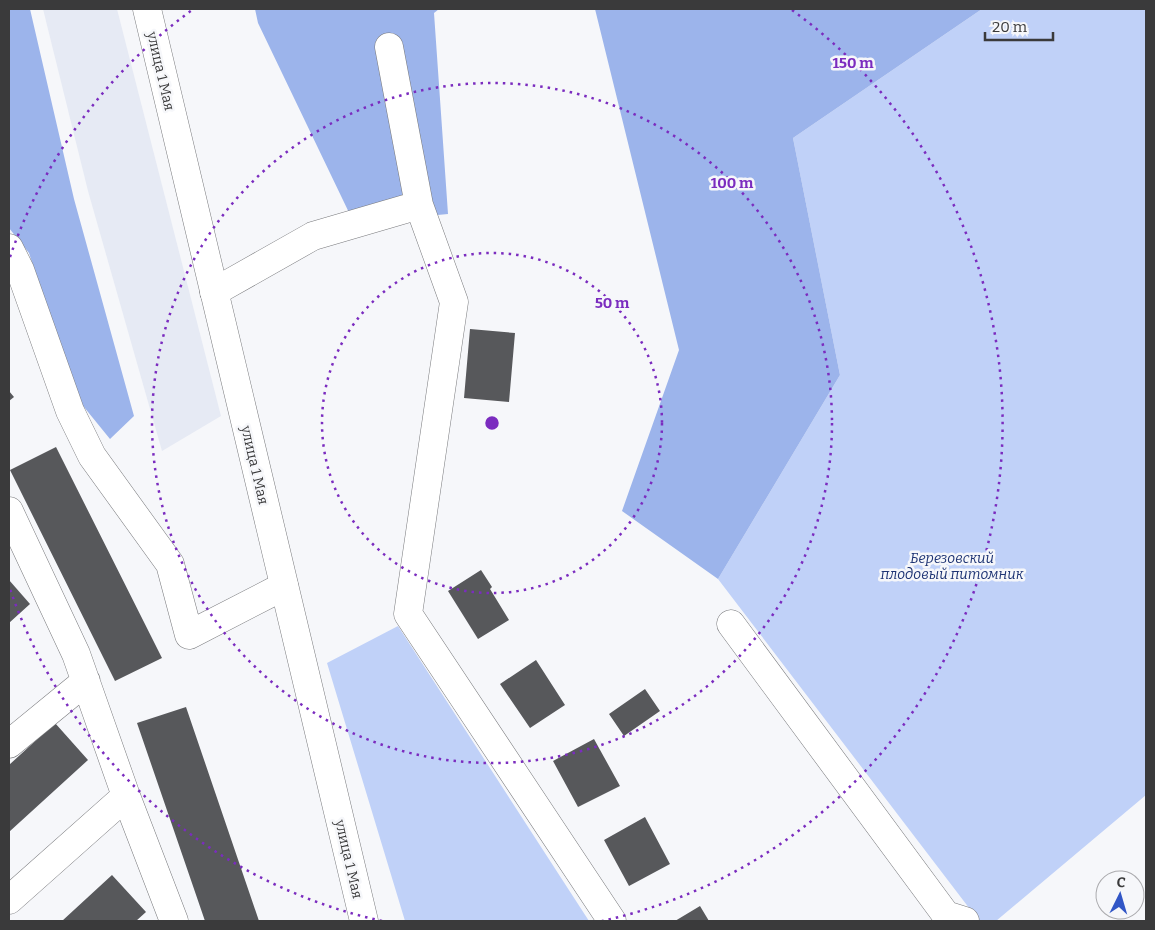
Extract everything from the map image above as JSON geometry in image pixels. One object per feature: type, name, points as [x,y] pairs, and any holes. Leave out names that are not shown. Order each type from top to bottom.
[{"type":"street","name":"улица 1 Мая","points":[[147,9],[364,921]]},
{"type":"street","points":[[389,47],[419,205],[454,302],[408,614],[612,921]]},
{"type":"street","points":[[214,292],[312,236],[419,205]]},
{"type":"street","points":[[9,248],[20,270],[70,411],[92,456],[170,564],[189,635],[284,586]]},
{"type":"street","points":[[9,511],[15,543],[76,654],[126,796],[174,921]]},
{"type":"street","points":[[731,624],[946,915],[965,921]]},
{"type":"street","points":[[9,744],[86,681]]},
{"type":"street","points":[[9,900],[126,796]]},
{"type":"shaded area","points":[[9,9],[30,9],[74,199],[134,416],[110,439],[75,396],[29,253],[9,228]]},
{"type":"shaded area","points":[[43,9],[117,9],[221,416],[162,451],[88,191]]},
{"type":"shaded area","points":[[255,9],[439,9],[434,13],[448,214],[354,223],[258,23]]},
{"type":"shaded area","points":[[595,9],[982,9],[793,138],[840,375],[718,579],[622,511],[679,350]]},
{"type":"green space","name":"Березовский плодовый питомник","points":[[982,9],[1146,9],[1146,795],[996,921],[979,921],[718,579],[840,375],[793,138]]},
{"type":"green space","points":[[398,626],[589,921],[405,921],[327,663]]},
{"type":"building","points":[[470,329],[515,333],[509,402],[464,398]]},
{"type":"building","points":[[9,391],[14,397],[9,401]]},
{"type":"building","points":[[56,447],[162,658],[115,681],[10,470]]},
{"type":"building","points":[[481,570],[509,620],[478,639],[448,591]]},
{"type":"building","points":[[9,580],[30,604],[9,623]]},
{"type":"building","points":[[536,660],[565,705],[530,728],[500,684]]},
{"type":"building","points":[[645,689],[660,711],[624,736],[609,714]]},
{"type":"building","points":[[186,707],[259,921],[205,921],[137,723]]},
{"type":"building","points":[[55,723],[88,760],[9,832],[9,765]]},
{"type":"building","points":[[594,739],[620,786],[578,807],[553,761]]},
{"type":"building","points":[[645,817],[670,864],[629,886],[604,840]]},
{"type":"building","points":[[112,875],[146,912],[136,921],[62,921]]},
{"type":"building","points":[[700,906],[709,921],[675,921]]}]
